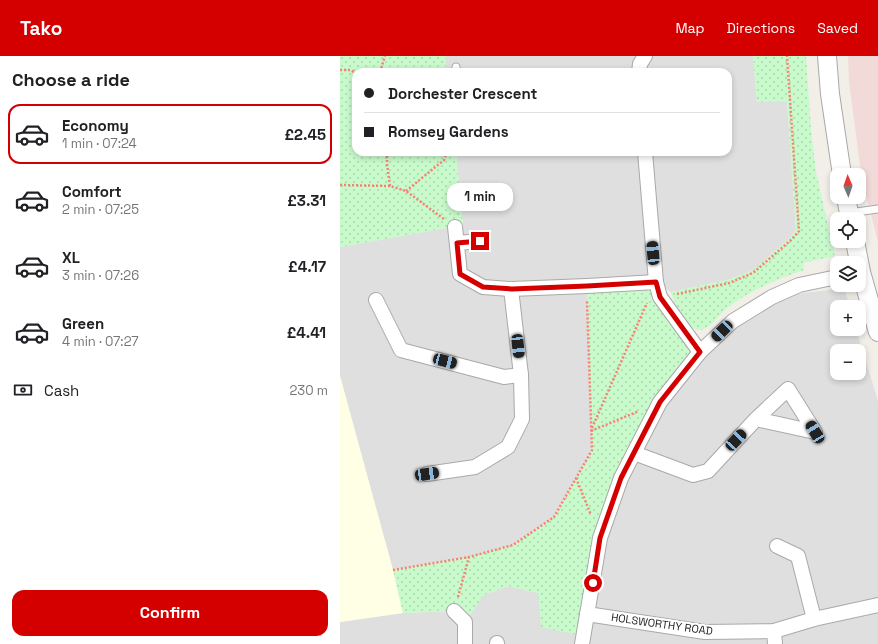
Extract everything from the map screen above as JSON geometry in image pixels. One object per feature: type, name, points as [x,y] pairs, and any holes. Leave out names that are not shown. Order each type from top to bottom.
[{"type":"street","points":[[640,68],[640,64],[645,56]]},
{"type":"street","points":[[827,56],[830,94],[841,168]]},
{"type":"street","points":[[645,156],[656,282],[660,297],[700,352]]},
{"type":"street","points":[[455,227],[460,274],[483,287],[512,289],[656,282]]},
{"type":"street","points":[[457,243],[480,241]]},
{"type":"street","points":[[582,644],[600,538],[621,478],[660,402],[700,352],[732,321],[772,297],[799,285],[830,278]]},
{"type":"street","points":[[427,474],[475,467],[508,447],[522,419],[521,375],[512,289]]},
{"type":"street","points":[[866,292],[878,332]]},
{"type":"street","points":[[376,300],[401,350],[504,377],[521,375]]},
{"type":"street","points":[[634,453],[692,475],[708,471],[756,419]]},
{"type":"street","points":[[777,546],[798,556],[814,619]]},
{"type":"street","name":"HOLSWORTHY ROAD","points":[[588,614],[705,632],[775,637],[814,619],[878,605]]},
{"type":"street","points":[[454,611],[465,622],[465,644]]},
{"type":"lane","points":[[849,210],[878,209]]},
{"type":"path","points":[[381,68],[385,56]]},
{"type":"path","points":[[660,297],[729,283],[753,273],[791,240],[799,231],[787,56]]},
{"type":"path","points":[[340,70],[352,71]]},
{"type":"path","points":[[387,156],[390,186]]},
{"type":"path","points":[[406,191],[444,160],[446,156]]},
{"type":"path","points":[[340,184],[390,186],[406,191],[455,227]]},
{"type":"path","points":[[591,431],[656,282]]},
{"type":"path","points":[[393,570],[468,557],[514,544],[554,517],[592,450],[587,286]]},
{"type":"path","points":[[591,431],[660,402]]},
{"type":"path","points":[[576,478],[600,538]]},
{"type":"path","points":[[454,611],[468,557]]},
{"type":"shaded area","points":[[445,56],[753,56],[757,102],[787,101],[796,230],[789,239],[752,271],[727,280],[671,292],[656,282],[592,450],[554,517],[513,545],[468,557],[393,570],[340,376],[340,247],[463,225],[456,156],[732,156],[732,68],[446,68]]},
{"type":"shaded area","points":[[848,56],[878,56],[878,242],[866,196],[866,168],[860,168],[849,82]]},
{"type":"shaded area","points":[[830,290],[830,292],[845,292],[848,300],[830,300],[830,336],[858,336],[861,344],[830,344],[830,380],[866,380],[866,362],[878,401],[878,644],[340,644],[340,622],[403,613],[454,611],[465,622],[484,595],[508,586],[538,593],[600,538],[660,402],[700,352],[772,297]]},
{"type":"shaded area","points":[[340,376],[393,570],[403,613],[340,622]]},
{"type":"green space","points":[[340,56],[445,56],[446,68],[352,68],[352,156],[456,156],[463,225],[340,247]]},
{"type":"green space","points":[[753,56],[806,56],[811,129],[816,172],[830,234],[830,248],[833,248],[835,256],[803,263],[804,270],[783,277],[753,291],[726,309],[709,326],[701,330],[697,330],[692,327],[680,314],[671,292],[727,280],[752,271],[789,239],[796,230],[787,101],[757,102]]},
{"type":"green space","points":[[656,282],[700,352],[660,402],[621,478],[583,636],[541,627],[538,593],[508,586],[484,595],[465,622],[454,611],[403,613],[393,570],[468,557],[513,545],[554,517],[592,450],[587,286]]},
{"type":"route","points":[[480,241],[457,243],[460,274],[483,287],[512,289],[656,282],[660,297],[700,352],[660,402],[621,478],[600,538],[593,583]]}]
